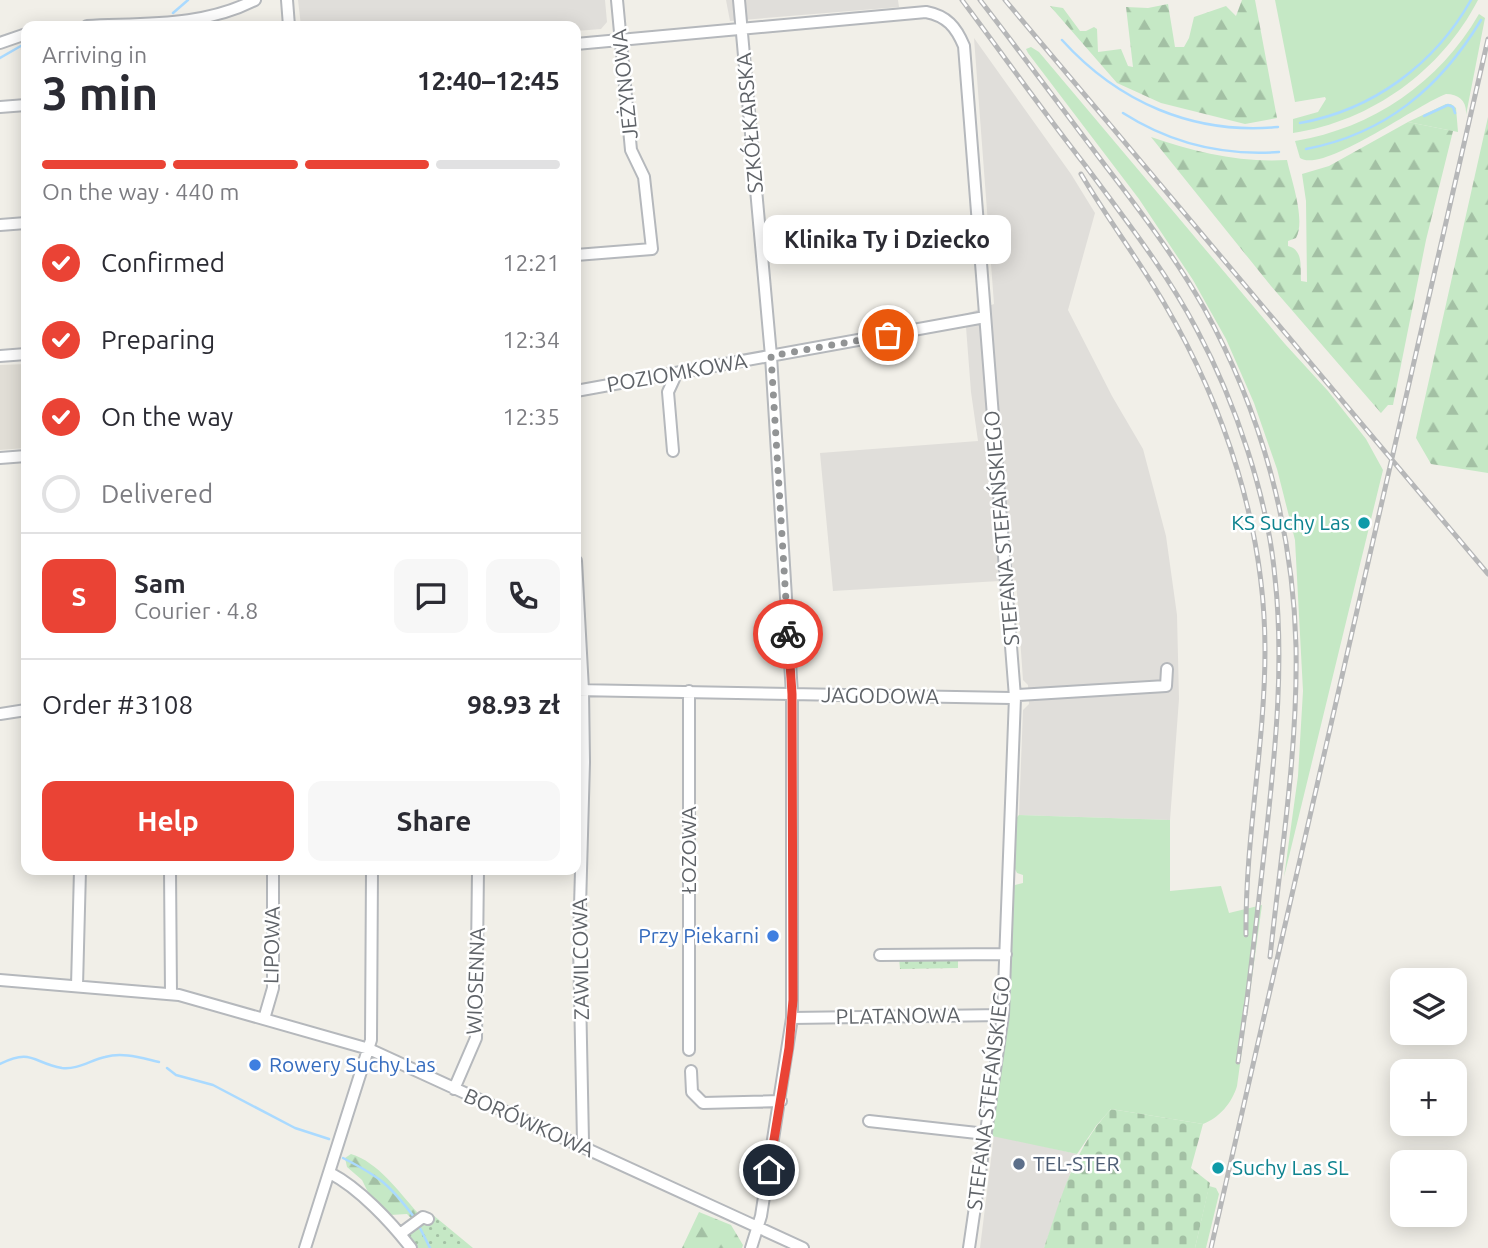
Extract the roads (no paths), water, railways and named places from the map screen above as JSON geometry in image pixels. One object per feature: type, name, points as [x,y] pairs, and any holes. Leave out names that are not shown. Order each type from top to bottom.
[{"type":"street","points":[[192,21],[219,15],[255,0]]},
{"type":"street","points":[[287,0],[289,21]]},
{"type":"street","name":"JEŻYNOWA","points":[[581,255],[652,249],[644,177],[631,150],[617,0]]},
{"type":"street","name":"SZKÓŁKARSKA","points":[[739,0],[771,356],[792,694],[792,1018],[781,1101],[758,1227],[751,1248]]},
{"type":"street","name":"STEFANA STEFAŃSKIEGO","points":[[581,44],[926,12],[939,15],[954,28],[964,46],[1014,697],[1003,1015],[969,1248]]},
{"type":"street","points":[[0,43],[21,36]]},
{"type":"street","points":[[0,107],[21,105]]},
{"type":"street","points":[[0,225],[21,223]]},
{"type":"street","name":"POZIOMKOWA","points":[[581,390],[985,317]]},
{"type":"street","points":[[0,356],[21,354]]},
{"type":"street","points":[[668,392],[674,379],[673,374]]},
{"type":"street","points":[[660,376],[668,392],[674,451]]},
{"type":"street","points":[[0,458],[21,456]]},
{"type":"street","name":"JAGODOWA","points":[[581,690],[1014,697],[1167,686],[1167,669]]},
{"type":"street","name":"ŁOZOWA","points":[[689,691],[689,1050]]},
{"type":"street","points":[[0,706],[0,721]]},
{"type":"street","points":[[0,714],[21,711]]},
{"type":"street","name":"ZAWILCOWA","points":[[581,719],[584,762],[581,871]]},
{"type":"street","points":[[77,986],[80,875]]},
{"type":"street","points":[[170,875],[171,994]]},
{"type":"street","name":"LIPOWA","points":[[264,1019],[273,988],[273,875]]},
{"type":"street","points":[[305,1248],[371,1040],[372,875]]},
{"type":"street","name":"WIOSENNA","points":[[454,1089],[476,1038],[478,875]]},
{"type":"street","name":"ZAWILCOWA","points":[[581,875],[581,1146]]},
{"type":"street","points":[[880,955],[1006,954]]},
{"type":"street","name":"BORÓWKOWA","points":[[0,980],[171,994],[369,1049],[803,1248]]},
{"type":"street","name":"PLATANOWA","points":[[792,1018],[1003,1015]]},
{"type":"street","points":[[691,1071],[692,1092],[703,1103],[781,1101]]},
{"type":"street","points":[[869,1121],[986,1134]]},
{"type":"street","points":[[330,1173],[343,1181],[400,1234],[411,1248]]},
{"type":"street","points":[[400,1234],[421,1221]]},
{"type":"waterway","points":[[173,13],[188,0]]},
{"type":"waterway","points":[[1300,123],[1327,117],[1352,107],[1399,81],[1439,44],[1471,0]]},
{"type":"waterway","points":[[1306,149],[1361,132],[1408,104],[1447,67],[1481,20]]},
{"type":"waterway","points":[[1062,40],[1107,81],[1159,110],[1216,125],[1278,127]]},
{"type":"waterway","points":[[0,58],[21,46]]},
{"type":"waterway","points":[[1424,116],[1448,105],[1453,107],[1455,113]]},
{"type":"waterway","points":[[1123,113],[1178,140],[1238,152],[1279,152]]},
{"type":"waterway","points":[[0,1064],[26,1057],[52,1066],[68,1068],[119,1055],[159,1062]]},
{"type":"waterway","points":[[167,1068],[176,1075],[213,1085],[295,1128],[329,1139]]},
{"type":"waterway","points":[[343,1158],[383,1182],[414,1217]]},
{"type":"waterway","points":[[419,1226],[430,1248]]},
{"type":"railway","points":[[962,0],[1130,225],[1172,287],[1197,330],[1224,387],[1257,483],[1275,578],[1279,671],[1270,796],[1245,1015]]},
{"type":"railway","points":[[980,0],[1142,214],[1192,288],[1224,347],[1242,388],[1270,471],[1288,558],[1296,646],[1292,762],[1270,957]]},
{"type":"railway","points":[[1005,0],[1488,574]]},
{"type":"railway","points":[[1211,1248],[1488,39]]},
{"type":"railway","points":[[1081,174],[1164,303],[1186,343],[1223,426],[1249,514],[1258,559],[1265,650],[1246,935]]},
{"type":"railway","points":[[1238,1062],[1246,1005]]},
{"type":"place","name":"Klinika Ty i Dziecko","points":[[888,335]]},
{"type":"place","name":"KS Suchy Las","points":[[1364,523]]},
{"type":"place","name":"Przy Piekarni","points":[[773,936]]},
{"type":"place","name":"Rowery Suchy Las","points":[[255,1065]]},
{"type":"place","name":"TEL-STER","points":[[1019,1164]]},
{"type":"place","name":"Suchy Las SL","points":[[1218,1168]]}]
